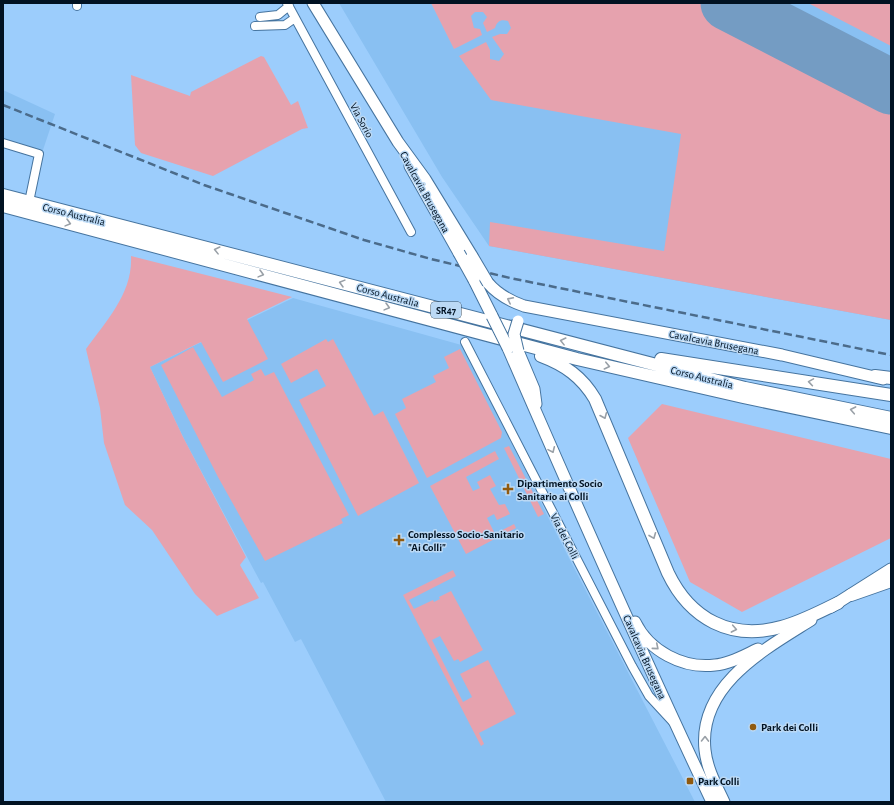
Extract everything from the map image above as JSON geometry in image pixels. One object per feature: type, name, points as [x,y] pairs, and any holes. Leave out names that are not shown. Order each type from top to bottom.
[{"type":"highway","name":"Corso Australia","points":[[3,195],[746,388],[891,418]]},
{"type":"highway","name":"Corso Australia","points":[[3,206],[458,326],[577,359],[743,397],[891,428]]},
{"type":"highway","points":[[458,326],[486,338],[552,360],[571,370],[585,384],[601,410],[676,588],[683,599],[700,615],[713,622],[735,630],[766,630],[795,623],[838,603]]},
{"type":"highway","points":[[588,347],[891,395]]},
{"type":"highway","points":[[875,376],[891,378]]},
{"type":"highway","points":[[852,595],[891,581]]},
{"type":"main road","name":"Cavalcavia Brusegana","points":[[313,3],[398,142],[425,179],[488,283],[499,294],[510,301],[536,308],[782,355],[875,376],[891,382]]},
{"type":"main road","name":"Cavalcavia Brusegana","points":[[398,142],[418,183],[459,253],[492,316],[513,350],[534,389],[536,415],[675,724]]},
{"type":"main road","name":"Cavalcavia Brusegana","points":[[513,350],[514,334],[518,321],[527,312],[536,308]]},
{"type":"main road","points":[[598,555],[624,598],[638,628],[657,649],[678,661],[696,665],[716,665],[732,661],[790,634]]},
{"type":"main road","points":[[724,802],[712,777],[705,751],[704,736],[707,720],[721,692],[741,667],[891,569]]},
{"type":"main road","name":"Via dei Colli","points":[[675,724],[712,802]]},
{"type":"street","name":"Via Sorio","points":[[260,17],[278,15],[288,5],[411,232]]},
{"type":"street","points":[[255,26],[285,25],[295,18]]},
{"type":"street","points":[[3,143],[39,154],[29,202]]},
{"type":"street","name":"Via dei Colli","points":[[464,342],[632,666],[649,696],[675,724]]},
{"type":"street","points":[[632,666],[637,669],[640,668],[645,664],[646,659]]},
{"type":"shaded area","points":[[339,3],[891,3],[891,320],[489,246],[442,177]]},
{"type":"shaded area","points":[[431,3],[728,3],[891,87],[891,320],[489,246],[490,222],[664,251],[681,134],[491,100],[459,56],[486,42],[490,50],[490,59],[499,61],[504,54],[492,37],[500,34],[507,34],[511,28],[508,21],[500,21],[495,28],[487,32],[483,23],[487,17],[483,12],[475,12],[471,16],[474,28],[480,29],[482,35],[454,49]]},
{"type":"shaded area","points":[[808,3],[891,3],[891,46]]},
{"type":"shaded area","points":[[261,56],[264,57],[291,105],[298,101],[308,128],[302,129],[213,176],[141,153],[135,145],[131,75],[190,96],[191,92]]},
{"type":"shaded area","points":[[3,90],[55,114],[42,153],[3,139]]},
{"type":"shaded area","points":[[131,256],[292,297],[247,319],[268,359],[223,382],[201,342],[150,367],[183,437],[246,557],[240,565],[259,598],[217,616],[195,594],[152,530],[125,505],[104,443],[100,408],[86,349],[110,317],[123,294],[128,282]]},
{"type":"shaded area","name":"Complesso Socio-Sanitario \"Ai Colli\"","points":[[293,298],[465,346],[551,523],[695,802],[386,802],[301,639],[295,642],[263,582],[261,583],[184,439],[150,367]]},
{"type":"shaded area","points":[[326,339],[328,342],[333,339],[374,416],[383,411],[419,483],[358,516],[299,400],[326,386],[317,369],[291,383],[281,364]]},
{"type":"shaded area","points":[[193,347],[222,397],[254,380],[251,374],[261,369],[265,376],[274,372],[349,515],[341,519],[343,523],[265,561],[218,477],[161,365]]},
{"type":"shaded area","points":[[460,349],[502,432],[501,438],[427,478],[395,414],[406,408],[402,399],[436,382],[433,376],[449,368],[444,357]]},
{"type":"shaded area","points":[[662,404],[891,459],[891,538],[742,612],[690,582],[628,438]]},
{"type":"shaded area","points":[[509,446],[544,514],[538,517],[504,448]]},
{"type":"shaded area","points":[[495,451],[499,459],[466,477],[473,491],[480,488],[477,482],[490,475],[496,486],[490,489],[499,505],[505,504],[510,514],[497,520],[494,514],[487,518],[495,534],[514,524],[516,528],[466,554],[430,486]]},
{"type":"shaded area","points":[[453,570],[456,576],[409,600],[414,609],[433,600],[434,602],[440,599],[439,597],[451,591],[483,650],[460,662],[458,659],[454,661],[440,636],[432,640],[463,702],[472,697],[460,674],[488,660],[516,714],[479,733],[484,744],[481,746],[403,595]]},
{"type":"runway","points":[[728,3],[891,87]]},
{"type":"railway","points":[[3,105],[204,185],[364,240],[431,259],[510,278],[891,355]]},
{"type":"place","name":"Dipartimento Socio Sanitario ai Colli","points":[[508,489]]},
{"type":"place","name":"Complesso Socio-Sanitario \"Ai Colli\"","points":[[399,540]]},
{"type":"place","name":"Park dei Colli","points":[[753,727]]},
{"type":"place","name":"Park Colli","points":[[690,781]]}]
